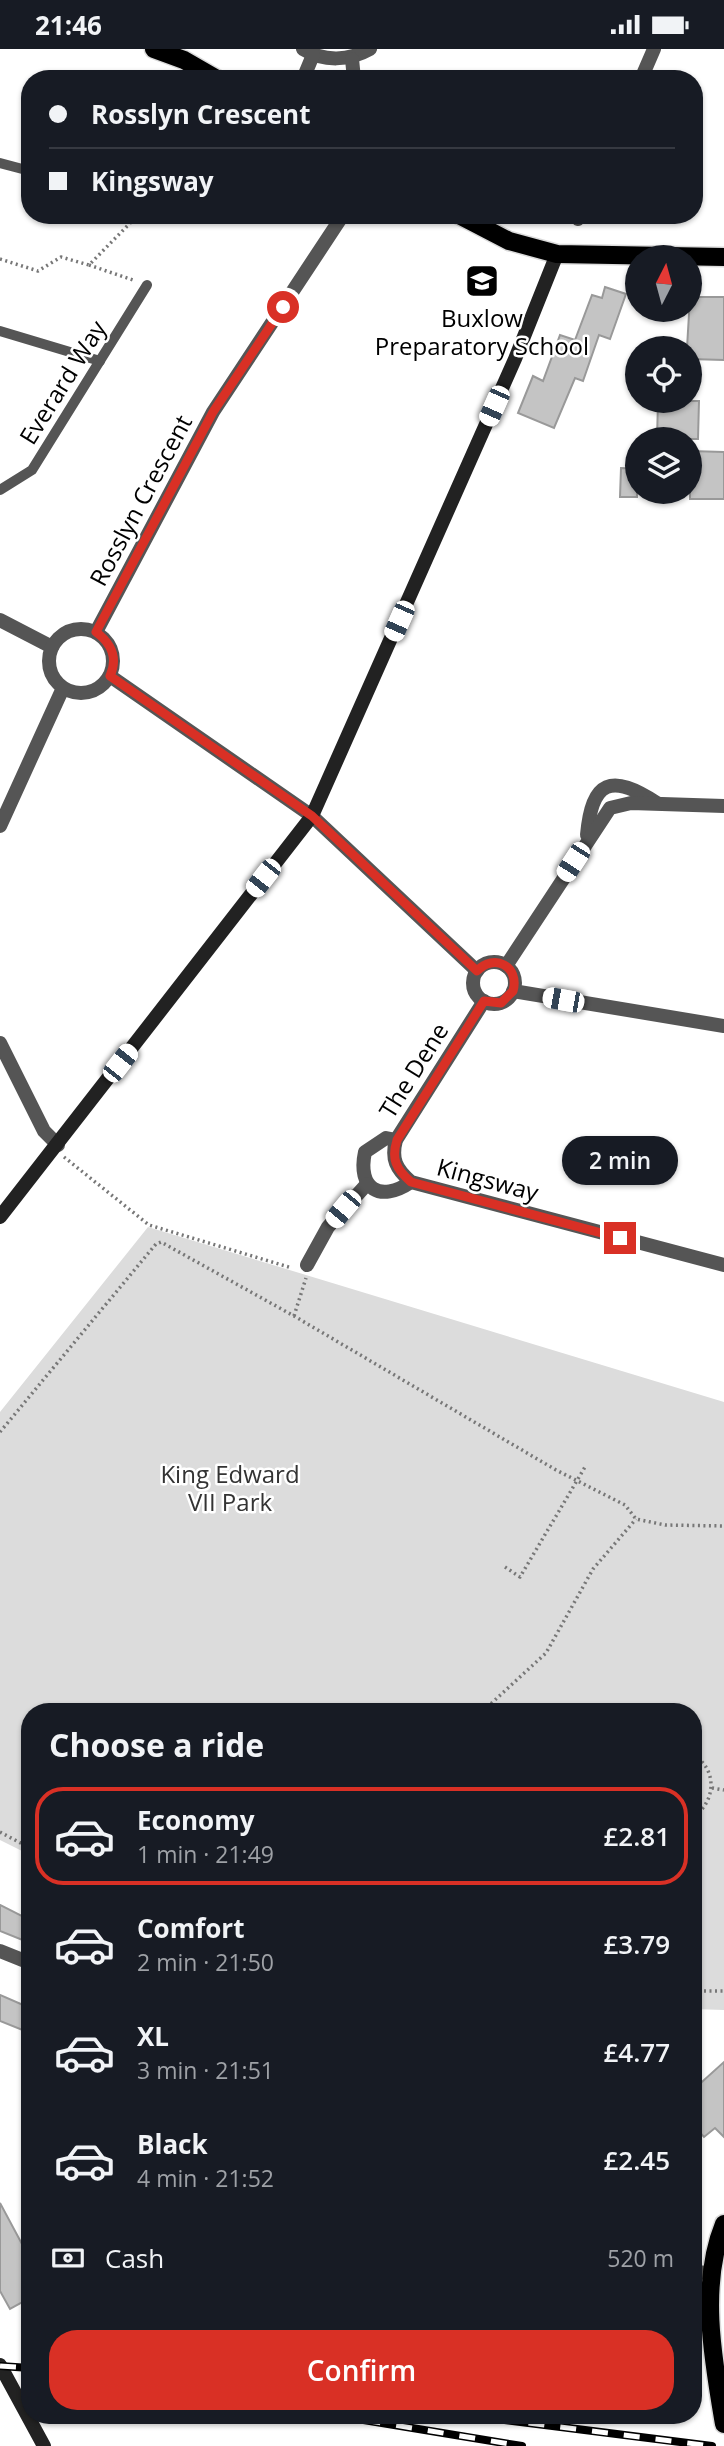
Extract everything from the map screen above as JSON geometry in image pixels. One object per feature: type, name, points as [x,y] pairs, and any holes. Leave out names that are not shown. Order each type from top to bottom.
[{"type":"main road","points":[[154,49],[184,60],[201,70]]},
{"type":"main road","points":[[476,224],[509,240],[557,254],[724,257]]},
{"type":"main road","points":[[702,2271],[724,2224]]},
{"type":"main road","points":[[702,2279],[720,2378],[724,2424]]},
{"type":"street","points":[[305,70],[308,52],[352,59],[370,49]]},
{"type":"street","points":[[645,70],[654,49]]},
{"type":"street","points":[[352,59],[353,70]]},
{"type":"street","name":"Rosslyn Crescent","points":[[96,632],[213,412],[337,224]]},
{"type":"street","points":[[0,1217],[312,816],[515,359],[557,254]]},
{"type":"street","points":[[0,620],[52,647]]},
{"type":"street","points":[[79,628],[96,632],[112,648],[114,659],[110,676],[94,691],[83,694],[64,688],[50,670],[52,647],[68,631],[79,628]]},
{"type":"street","points":[[110,676],[312,816],[477,971]]},
{"type":"street","points":[[0,826],[64,688]]},
{"type":"street","points":[[587,841],[592,801],[600,790],[618,785],[635,789],[658,803]]},
{"type":"street","points":[[506,966],[610,808],[619,804],[658,803],[724,806]]},
{"type":"street","points":[[488,963],[506,966],[514,977],[513,991],[501,1003],[484,1001],[474,990],[477,971],[488,963]]},
{"type":"street","points":[[513,991],[724,1026]]},
{"type":"street","name":"The Dene","points":[[367,1184],[362,1168],[365,1152],[374,1143],[386,1138],[397,1140],[484,1001]]},
{"type":"street","points":[[0,1043],[44,1131],[56,1147]]},
{"type":"street","name":"Kingsway","points":[[397,1140],[393,1152],[397,1170],[411,1182],[724,1265]]},
{"type":"street","points":[[307,1269],[328,1227],[367,1184],[378,1192],[394,1193],[411,1182]]},
{"type":"street","points":[[0,1951],[21,1959]]},
{"type":"street","points":[[0,2365],[21,2404]]},
{"type":"street","points":[[32,2424],[44,2446]]},
{"type":"lane","points":[[0,163],[21,169]]},
{"type":"lane","name":"Everard Way","points":[[0,490],[32,470],[147,285]]},
{"type":"lane","points":[[0,331],[100,361]]},
{"type":"path","points":[[89,265],[129,224]]},
{"type":"path","points":[[0,259],[38,271],[61,257],[147,285]]},
{"type":"path","points":[[56,1147],[149,1225],[307,1269],[294,1316]]},
{"type":"path","points":[[162,1242],[163,1230]]},
{"type":"path","points":[[0,1432],[156,1244],[162,1242],[578,1482],[625,1505],[636,1519],[665,1525],[724,1526]]},
{"type":"path","points":[[505,1567],[520,1577],[585,1467]]},
{"type":"path","points":[[492,1703],[546,1653],[593,1569],[636,1519]]},
{"type":"path","points":[[702,1762],[712,1788],[702,1810]]},
{"type":"path","points":[[712,1788],[724,1790]]},
{"type":"path","points":[[0,1832],[21,1843]]},
{"type":"path","points":[[702,1991],[724,1991]]},
{"type":"green space","name":"King Edward VII Park","points":[[148,1227],[724,1402],[724,2010],[702,2009],[702,1703],[21,1703],[21,1850],[0,1840],[0,1412]]},
{"type":"building","points":[[605,287],[625,294],[610,339],[599,335],[583,381],[575,378],[554,428],[518,413],[533,376],[543,381],[560,335],[575,340],[592,295],[602,298]]},
{"type":"building","points":[[702,297],[724,297],[724,360],[702,359],[702,336],[688,336],[689,322],[702,322]]},
{"type":"building","points":[[658,413],[699,413],[698,427],[657,427]]},
{"type":"building","points":[[702,451],[724,452],[724,499],[702,499]]},
{"type":"building","points":[[621,468],[625,468],[625,497],[620,497]]},
{"type":"building","points":[[0,1905],[21,1916],[21,1939],[0,1931]]},
{"type":"building","points":[[0,1995],[21,2004],[21,2029],[0,2021]]},
{"type":"building","points":[[724,2062],[724,2137],[715,2128],[704,2137],[702,2135],[702,2082]]},
{"type":"building","points":[[0,2203],[21,2242],[21,2303],[10,2309],[0,2291]]},
{"type":"railway","points":[[0,2366],[21,2367]]},
{"type":"railway","points":[[388,2424],[522,2446]]},
{"type":"railway","points":[[537,2424],[712,2446]]},
{"type":"place","name":"Buxlow Preparatory School","points":[[482,281]]},
{"type":"route","points":[[283,307],[213,412],[96,632],[112,648],[114,659],[110,676],[312,816],[477,971],[488,963],[496,962],[511,971],[515,985],[508,999],[494,1004],[484,1001],[397,1140],[393,1152],[397,1170],[411,1182],[620,1238]]}]
